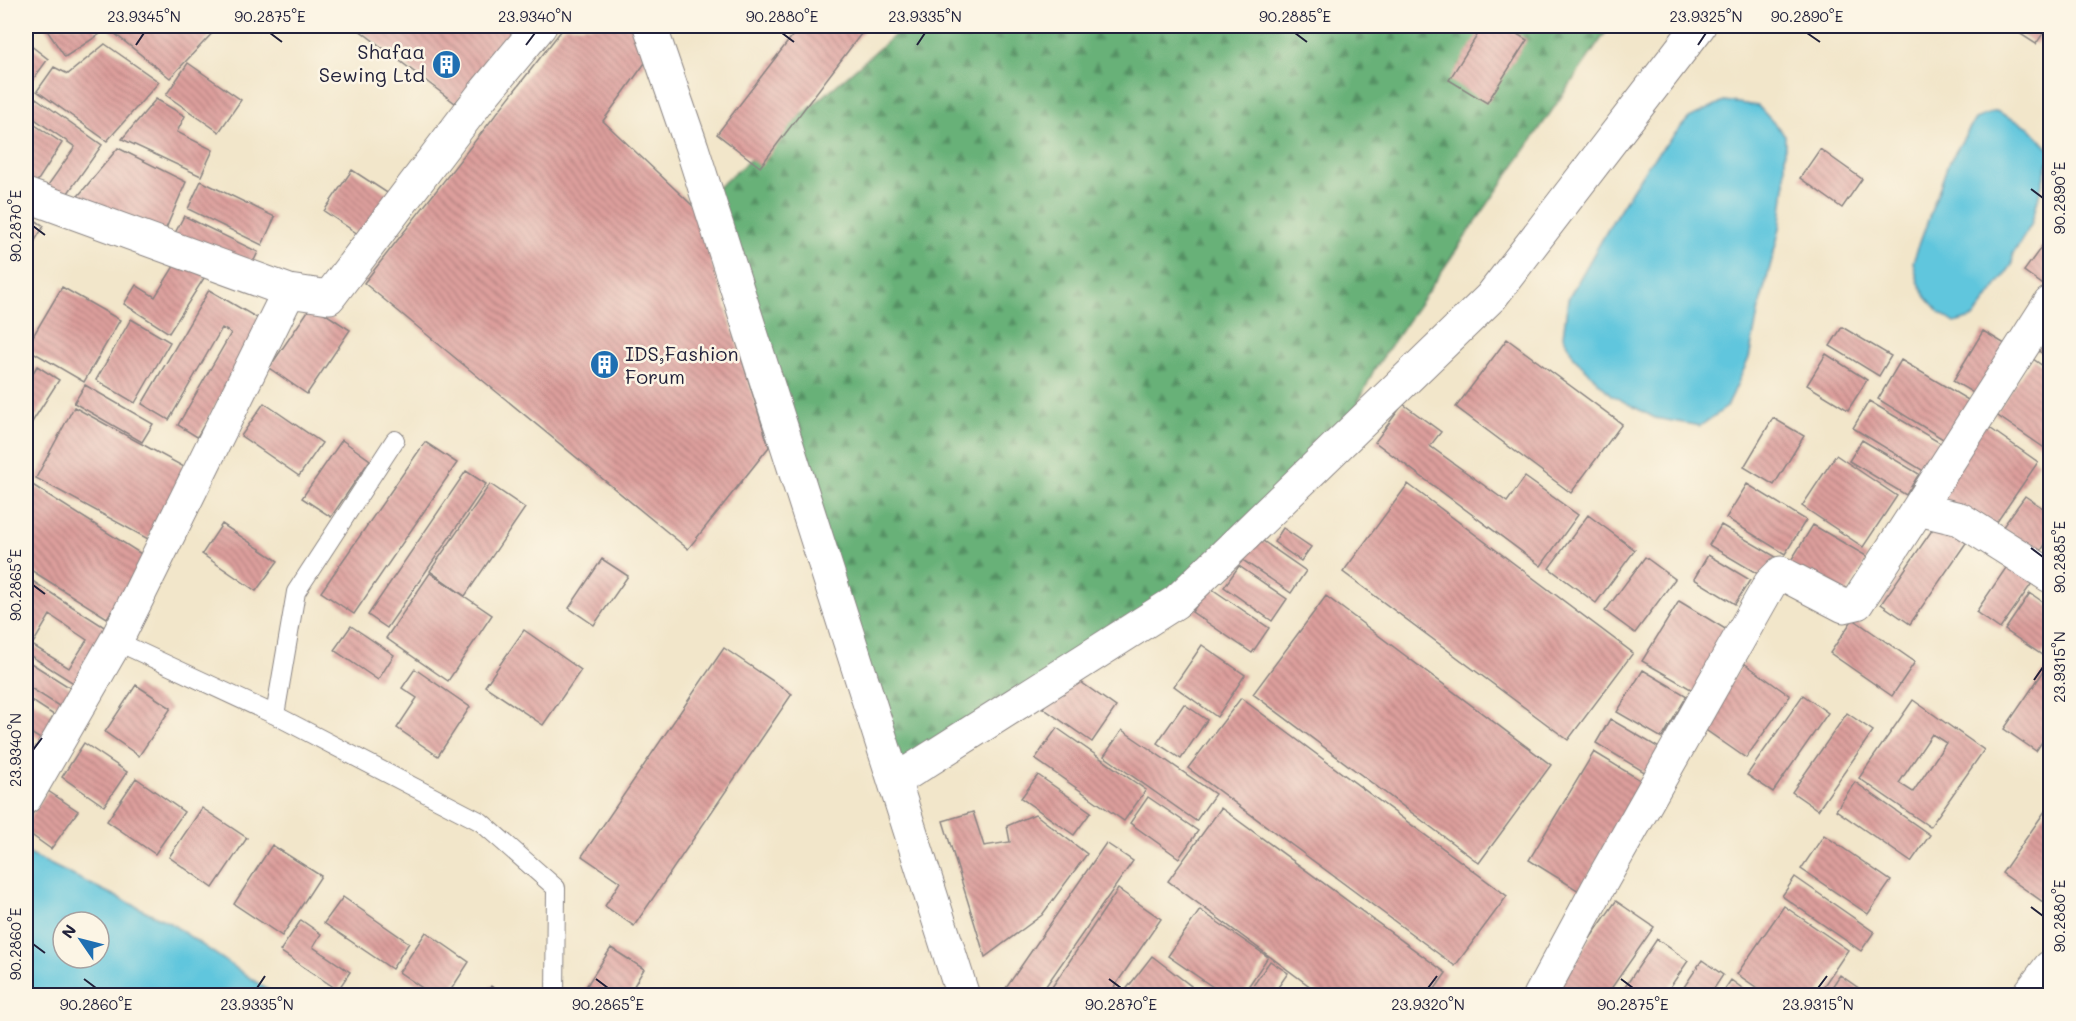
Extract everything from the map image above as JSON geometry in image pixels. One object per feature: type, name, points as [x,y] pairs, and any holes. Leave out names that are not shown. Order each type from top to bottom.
[{"type":"street","points":[[26,195],[289,291],[329,297],[481,97],[540,26]]},
{"type":"street","points":[[650,26],[696,158],[963,996]]},
{"type":"street","points":[[895,781],[1176,602],[1491,297],[1699,26]]},
{"type":"street","points":[[26,796],[116,641],[289,291]]},
{"type":"street","points":[[1540,996],[1598,888],[1770,584],[1781,573],[1844,606],[1857,603],[2050,303]]},
{"type":"street","points":[[1917,509],[1960,519],[2050,576]]},
{"type":"street","points":[[2028,996],[2050,967]]},
{"type":"lane","points":[[275,715],[296,592],[395,440]]},
{"type":"lane","points":[[116,641],[275,715],[481,822],[556,888],[555,996]]},
{"type":"green space","points":[[905,26],[1610,26],[1374,370],[1338,445],[1176,602],[895,781],[708,196]]},
{"type":"water","points":[[1724,101],[1758,106],[1785,135],[1785,187],[1780,229],[1759,308],[1749,358],[1727,407],[1700,426],[1655,418],[1611,395],[1574,357],[1563,336],[1568,299],[1650,162],[1689,118]]},
{"type":"water","points":[[1996,111],[2029,127],[2050,150],[2050,155],[2031,225],[2013,254],[2012,265],[1974,317],[1955,323],[1940,313],[1926,297],[1918,281],[1913,262],[1948,164],[1975,119]]},
{"type":"water","points":[[27,853],[170,923],[275,995],[26,995]]},
{"type":"building","points":[[44,26],[94,26],[100,34],[65,57]]},
{"type":"building","points":[[117,26],[219,26],[170,78],[109,29]]},
{"type":"building","name":"Shafaa Sewing Ltd","points":[[354,26],[521,26],[455,103]]},
{"type":"building","name":"IDS,Fashion Forum","points":[[565,26],[638,26],[645,63],[603,121],[695,208],[769,447],[688,549],[364,283]]},
{"type":"building","points":[[800,26],[867,26],[760,167],[717,134]]},
{"type":"building","points":[[1483,26],[1504,26],[1527,40],[1487,103],[1449,80]]},
{"type":"building","points":[[2008,26],[2048,26],[2036,44]]},
{"type":"building","points":[[26,42],[48,59],[26,89]]},
{"type":"building","points":[[105,44],[159,82],[107,141],[37,91],[54,67],[68,74]]},
{"type":"building","points":[[188,63],[241,100],[219,132],[166,95]]},
{"type":"building","points":[[36,98],[102,145],[63,200],[46,188],[75,147],[26,113]]},
{"type":"building","points":[[156,99],[185,116],[177,132],[213,150],[201,176],[122,139]]},
{"type":"building","points":[[35,125],[62,143],[33,188],[26,183],[26,139]]},
{"type":"building","points":[[118,148],[186,182],[161,240],[74,201]]},
{"type":"building","points":[[1820,149],[1862,179],[1842,208],[1800,178]]},
{"type":"building","points":[[352,170],[392,196],[364,238],[324,211]]},
{"type":"building","points":[[201,181],[275,217],[262,245],[188,209]]},
{"type":"building","points":[[26,216],[44,226],[26,255]]},
{"type":"building","points":[[184,216],[258,252],[248,273],[173,237]]},
{"type":"building","points":[[2050,235],[2050,280],[2046,287],[2024,271]]},
{"type":"building","points":[[179,258],[206,275],[169,333],[124,304],[136,285],[155,297]]},
{"type":"building","points":[[62,287],[120,320],[84,382],[26,348]]},
{"type":"building","points":[[209,290],[264,322],[197,437],[178,425],[231,333],[222,328],[169,420],[142,404]]},
{"type":"building","points":[[312,305],[350,330],[307,394],[269,368]]},
{"type":"building","points":[[131,319],[170,342],[135,403],[96,380]]},
{"type":"building","points":[[1842,327],[1891,356],[1879,376],[1830,346]]},
{"type":"building","points":[[2050,327],[2050,359],[2036,349]]},
{"type":"building","points":[[1983,331],[2010,347],[1980,397],[1953,381]]},
{"type":"building","points":[[1507,339],[1622,424],[1571,493],[1456,407]]},
{"type":"building","points":[[1826,354],[1867,380],[1848,410],[1807,385]]},
{"type":"building","points":[[2033,359],[2050,371],[2050,444],[2046,449],[1995,414]]},
{"type":"building","points":[[1901,360],[1975,404],[1951,444],[1878,399]]},
{"type":"building","points":[[37,366],[59,380],[27,430],[26,385]]},
{"type":"building","points":[[85,385],[153,424],[142,442],[74,403]]},
{"type":"building","points":[[1869,401],[1947,447],[1930,475],[1853,428]]},
{"type":"building","points":[[264,403],[322,443],[299,476],[241,436]]},
{"type":"building","points":[[1403,404],[1441,432],[1430,446],[1507,502],[1525,477],[1578,515],[1541,566],[1375,442]]},
{"type":"building","points":[[74,407],[186,468],[148,539],[36,478]]},
{"type":"building","points":[[1773,418],[1804,436],[1774,485],[1744,467]]},
{"type":"building","points":[[1984,424],[2038,462],[1990,532],[1935,494]]},
{"type":"building","points":[[342,440],[370,460],[331,517],[302,498]]},
{"type":"building","points":[[1862,440],[1919,474],[1906,495],[1849,461]]},
{"type":"building","points":[[425,442],[457,463],[354,614],[321,592]]},
{"type":"building","points":[[1836,455],[1897,496],[1863,547],[1802,506]]},
{"type":"building","points":[[466,471],[486,484],[387,628],[368,615]]},
{"type":"building","points":[[31,484],[146,557],[107,618],[26,567],[26,492]]},
{"type":"building","points":[[490,484],[525,508],[465,596],[430,571]]},
{"type":"building","points":[[1408,484],[1633,653],[1568,740],[1343,572]]},
{"type":"building","points":[[1747,484],[1806,520],[1785,554],[1726,518]]},
{"type":"building","points":[[2025,496],[2050,513],[2050,537],[2039,554],[2002,528]]},
{"type":"building","points":[[1588,515],[1635,550],[1596,603],[1549,568]]},
{"type":"building","points":[[1937,523],[1966,543],[1910,624],[1881,604]]},
{"type":"building","points":[[222,524],[278,561],[256,591],[202,554]]},
{"type":"building","points":[[1721,525],[1776,557],[1763,577],[1709,545]]},
{"type":"building","points":[[1813,525],[1868,557],[1842,601],[1787,567]]},
{"type":"building","points":[[1283,528],[1311,547],[1301,561],[1274,542]]},
{"type":"building","points":[[1253,534],[1306,571],[1291,593],[1237,556]]},
{"type":"building","points":[[1708,555],[1750,580],[1735,604],[1694,579]]},
{"type":"building","points":[[1645,557],[1675,579],[1635,633],[1605,611]]},
{"type":"building","points":[[602,559],[628,576],[594,625],[569,608]]},
{"type":"building","points":[[2012,559],[2037,576],[2000,629],[1976,612]]},
{"type":"building","points":[[1239,566],[1287,599],[1272,621],[1224,587]]},
{"type":"building","points":[[430,573],[492,615],[448,681],[386,638]]},
{"type":"building","points":[[26,577],[109,630],[75,684],[26,653]],"holes":[[[50,615],[87,640],[69,668],[32,645]]]},
{"type":"building","points":[[1209,587],[1269,628],[1252,653],[1192,612]]},
{"type":"building","points":[[2030,593],[2050,607],[2050,643],[2042,655],[2005,630]]},
{"type":"building","points":[[1326,596],[1551,765],[1479,863],[1253,694]]},
{"type":"building","points":[[1679,601],[1732,633],[1696,692],[1642,661]]},
{"type":"building","points":[[1853,619],[1915,662],[1892,696],[1830,653]]},
{"type":"building","points":[[351,626],[394,655],[378,680],[334,650]]},
{"type":"building","points":[[524,630],[581,670],[543,725],[485,686]]},
{"type":"building","points":[[1202,645],[1245,675],[1217,717],[1174,686]]},
{"type":"building","points":[[724,648],[792,694],[634,926],[605,906],[620,882],[582,856]]},
{"type":"building","points":[[26,660],[77,692],[65,710],[26,685]]},
{"type":"building","points":[[2050,662],[2050,730],[2036,751],[2004,729]]},
{"type":"building","points":[[1744,663],[1790,696],[1746,758],[1700,726]]},
{"type":"building","points":[[415,669],[470,707],[438,756],[397,728],[417,698],[402,688]]},
{"type":"building","points":[[1643,670],[1687,696],[1662,738],[1617,712]]},
{"type":"building","points":[[1068,673],[1116,707],[1092,742],[1043,708]]},
{"type":"building","points":[[136,685],[171,708],[139,756],[105,732]]},
{"type":"building","points":[[1803,695],[1828,713],[1773,792],[1747,775]]},
{"type":"building","points":[[26,697],[60,719],[45,742],[26,730]]},
{"type":"building","points":[[1241,698],[1507,896],[1455,966],[1188,768]]},
{"type":"building","points":[[1913,700],[1984,750],[1930,827],[1859,778]],"holes":[[[1932,734],[1946,743],[1913,792],[1899,783]]]},
{"type":"building","points":[[1184,704],[1207,720],[1181,759],[1157,743]]},
{"type":"building","points":[[1847,713],[1873,731],[1818,810],[1792,792]]},
{"type":"building","points":[[1610,719],[1661,749],[1646,773],[1596,743]]},
{"type":"building","points":[[1057,728],[1146,790],[1124,821],[1035,759]]},
{"type":"building","points":[[1122,730],[1215,794],[1196,821],[1104,756]]},
{"type":"building","points":[[84,743],[127,772],[104,806],[62,777]]},
{"type":"building","points":[[1594,752],[1645,783],[1579,891],[1529,860]]},
{"type":"building","points":[[1038,775],[1091,812],[1074,835],[1021,798]]},
{"type":"building","points":[[136,778],[184,812],[155,854],[107,821]]},
{"type":"building","points":[[1855,782],[1930,835],[1911,862],[1836,810]]},
{"type":"building","points":[[48,791],[78,811],[51,849],[26,831],[26,823]]},
{"type":"building","points":[[1148,797],[1198,831],[1179,858],[1130,823]]},
{"type":"building","points":[[2050,804],[2050,907],[2002,873]]},
{"type":"building","points":[[202,808],[247,838],[213,888],[169,857]]},
{"type":"building","points":[[1221,808],[1446,973],[1430,996],[1323,996],[1168,881]]},
{"type":"building","points":[[973,812],[984,846],[1010,842],[1007,826],[1035,814],[1087,854],[1042,915],[985,957],[943,821]]},
{"type":"building","points":[[1824,835],[1891,881],[1868,914],[1801,869]]},
{"type":"building","points":[[1106,843],[1133,861],[1039,996],[1017,996],[1006,988]]},
{"type":"building","points":[[272,845],[321,876],[282,936],[234,904]]},
{"type":"building","points":[[1795,877],[1874,932],[1861,951],[1782,896]]},
{"type":"building","points":[[1118,889],[1161,919],[1108,996],[1046,996]]},
{"type":"building","points":[[343,897],[409,943],[392,969],[324,923]]},
{"type":"building","points":[[1616,901],[1654,927],[1606,996],[1550,996]]},
{"type":"building","points":[[1784,906],[1848,950],[1817,996],[1769,996],[1737,974]]},
{"type":"building","points":[[1200,910],[1268,957],[1242,996],[1226,996],[1168,956]]},
{"type":"building","points":[[301,920],[321,934],[313,947],[350,972],[338,990],[280,951]]},
{"type":"building","points":[[426,932],[469,962],[447,996],[434,996],[399,972]]},
{"type":"building","points":[[1657,939],[1688,961],[1664,996],[1619,996]]},
{"type":"building","points":[[611,948],[644,969],[628,996],[580,996]]},
{"type":"building","points":[[1152,956],[1191,986],[1183,996],[1121,996]]},
{"type":"building","points":[[1702,960],[1723,975],[1709,996],[1678,996]]},
{"type":"building","points":[[1270,961],[1288,973],[1272,996],[1246,996]]},
{"type":"building","points":[[1840,975],[1870,996],[1826,996]]},
{"type":"building","points":[[1731,980],[1753,996],[1720,996]]},
{"type":"building","points":[[491,986],[506,996],[485,996]]},
{"type":"place","name":"Shafaa Sewing Ltd","points":[[446,64]]},
{"type":"place","name":"IDS,Fashion Forum","points":[[604,365]]}]
